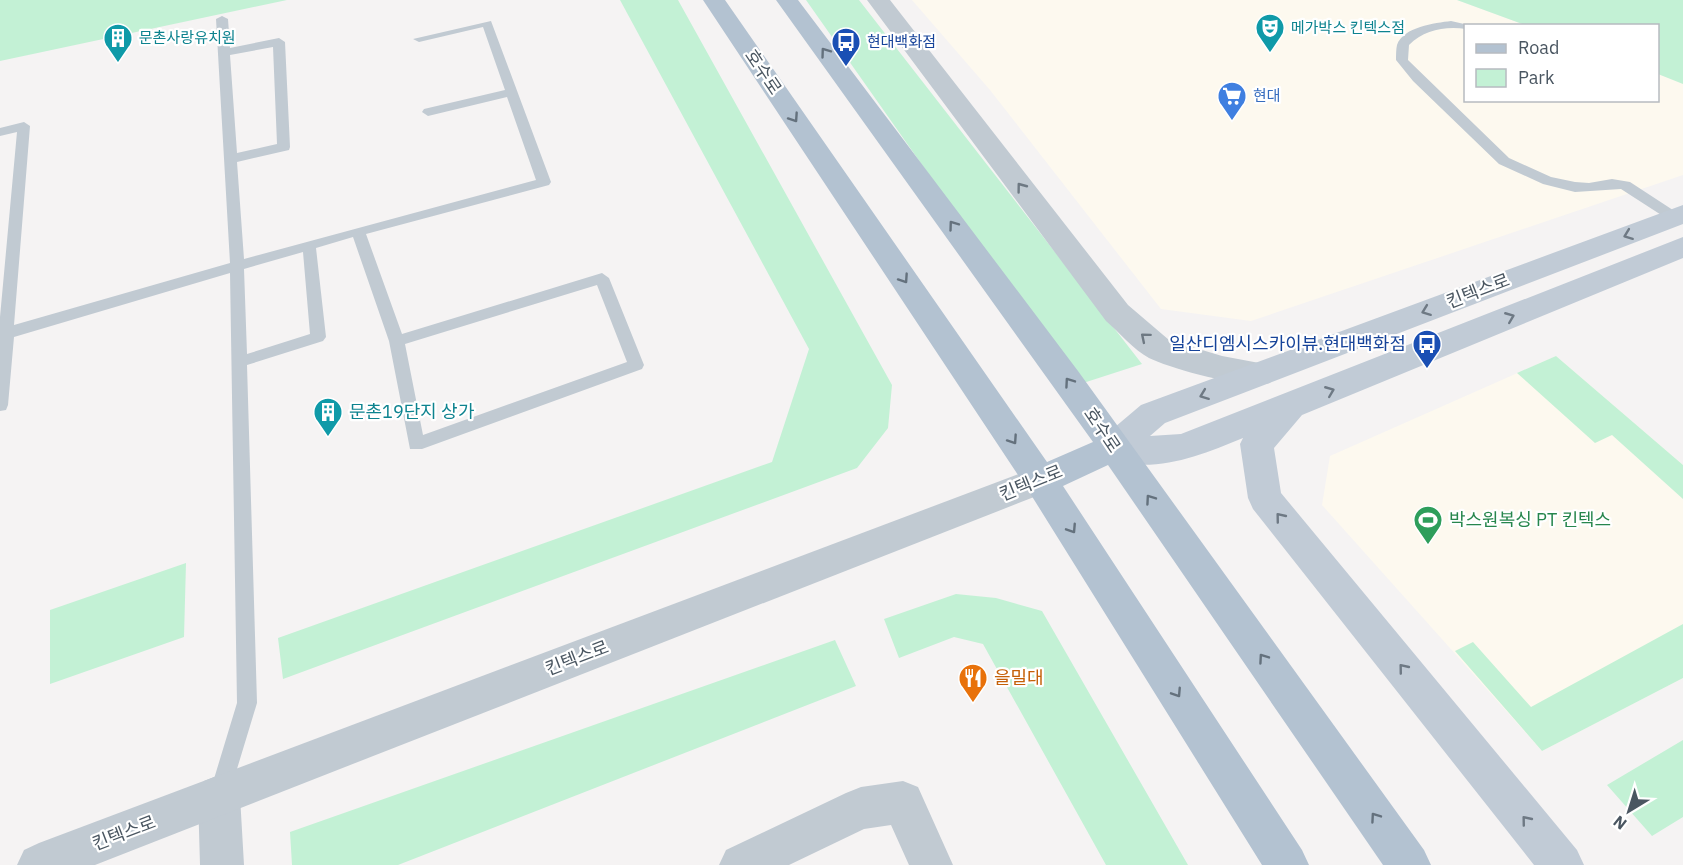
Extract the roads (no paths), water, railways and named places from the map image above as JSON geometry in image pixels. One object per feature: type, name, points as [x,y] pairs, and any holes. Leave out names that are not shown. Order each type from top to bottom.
[{"type":"main road","name":"호수로","points":[[714,0],[1040,480],[1287,865]]},
{"type":"main road","name":"호수로","points":[[787,0],[1067,380],[1409,865]]},
{"type":"main road","name":"킨텍스로","points":[[1040,480],[1114,448],[1153,414],[1679,216]]},
{"type":"main road","name":"킨텍스로","points":[[1114,448],[1148,450],[1182,448],[1683,247]]},
{"type":"main road","points":[[1293,405],[1257,444],[1265,498],[1562,865]]},
{"type":"street","points":[[878,0],[1117,313],[1159,349],[1222,368],[1259,374]]},
{"type":"street","name":"킨텍스로","points":[[39,865],[1040,480]]},
{"type":"street","points":[[219,796],[222,865]]},
{"type":"street","points":[[741,865],[861,808],[903,802],[932,865]]},
{"type":"lane","points":[[219,796],[247,703],[237,266],[222,19]]},
{"type":"lane","points":[[2,334],[358,231],[544,182],[487,23],[419,39]]},
{"type":"lane","points":[[1464,25],[1453,24],[1418,32],[1402,44],[1402,60],[1417,78],[1504,161],[1539,178],[1575,187],[1589,188],[1612,183],[1625,185],[1679,216]]},
{"type":"lane","points":[[224,53],[279,42],[284,147],[231,159]]},
{"type":"lane","points":[[428,112],[512,92]]},
{"type":"lane","points":[[0,132],[24,126],[6,248],[0,405]]},
{"type":"lane","points":[[358,231],[397,341],[416,444],[636,365],[602,278],[397,341]]},
{"type":"lane","points":[[239,362],[318,337],[309,245]]},
{"type":"place","name":"메가박스 킨텍스점","points":[[1270,54]]},
{"type":"place","name":"문촌사랑유치원","points":[[118,64]]},
{"type":"place","name":"현대백화점","points":[[846,68]]},
{"type":"place","name":"현대","points":[[1232,122]]},
{"type":"place","name":"일산디엠시스카이뷰.현대백화점","points":[[1427,370]]},
{"type":"place","name":"문촌19단지 상가","points":[[328,438]]},
{"type":"place","name":"박스원복싱 PT 킨텍스","points":[[1428,546]]},
{"type":"place","name":"을밀대","points":[[973,704]]}]
